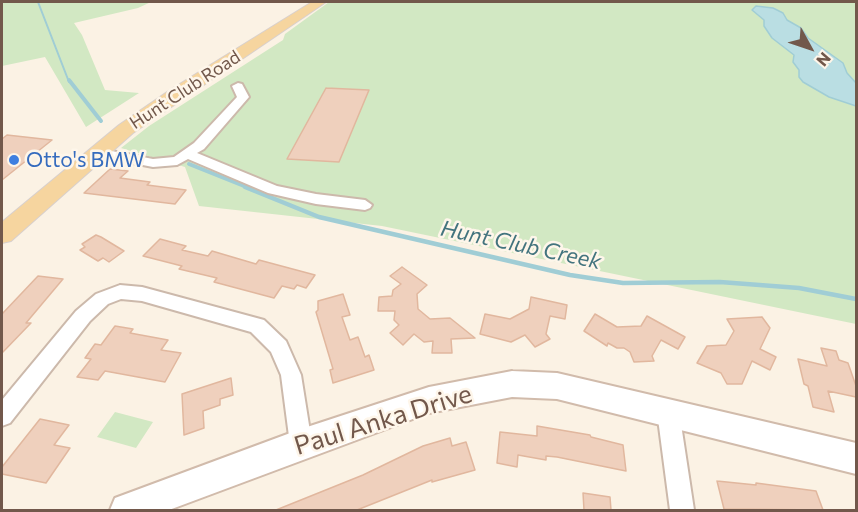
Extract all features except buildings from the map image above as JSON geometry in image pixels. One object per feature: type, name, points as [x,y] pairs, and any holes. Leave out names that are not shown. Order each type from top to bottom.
[{"type":"main road","name":"Hunt Club Road","points":[[14,202],[123,116],[306,2]]},
{"type":"main road","name":"Hunt Club Road","points":[[2,235],[96,152],[176,94],[320,2]]},
{"type":"street","points":[[96,152],[153,163],[177,161],[189,155],[243,97],[238,86]]},
{"type":"street","points":[[189,155],[273,190],[365,205]]},
{"type":"street","points":[[2,416],[83,316],[102,299],[120,292],[142,294],[256,326],[279,347],[291,375],[301,444]]},
{"type":"street","name":"Paul Anka Drive","points":[[127,510],[301,444],[429,400],[512,384],[557,386],[668,411],[856,459]]},
{"type":"street","points":[[668,411],[681,510]]},
{"type":"green space","points":[[2,2],[151,2],[138,8],[74,23],[82,35],[105,90],[139,93],[86,127],[45,57],[2,66]]},
{"type":"green space","points":[[329,2],[856,2],[856,324],[382,226],[199,206],[185,167],[121,148],[149,126],[283,40],[285,34]]},
{"type":"green space","points":[[115,412],[153,422],[136,448],[97,437]]},
{"type":"water","points":[[756,6],[773,8],[783,13],[787,20],[801,28],[808,38],[843,63],[847,73],[856,83],[856,106],[829,97],[803,82],[793,62],[794,55],[772,38],[764,26],[764,20],[752,10]]},
{"type":"waterway","name":"Hunt Club Creek","points":[[38,2],[69,82]]},
{"type":"waterway","name":"Hunt Club Creek","points":[[69,80],[101,121]]},
{"type":"waterway","name":"Hunt Club Creek","points":[[189,164],[249,188]]},
{"type":"waterway","name":"Hunt Club Creek","points":[[245,187],[319,217],[570,275],[623,283],[720,282],[799,288],[856,299]]},
{"type":"place","name":"Otto's BMW","points":[[14,160]]}]
